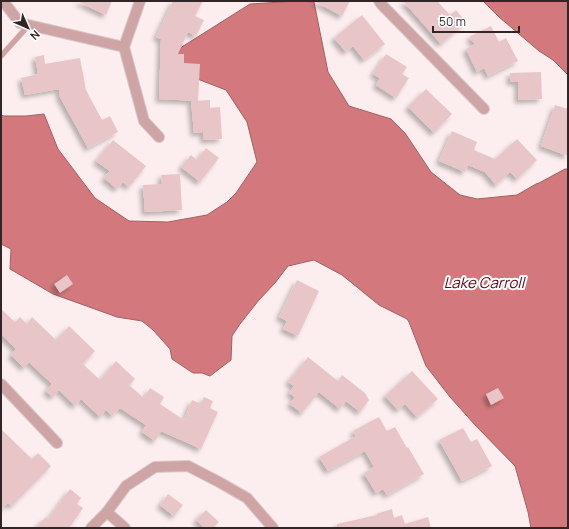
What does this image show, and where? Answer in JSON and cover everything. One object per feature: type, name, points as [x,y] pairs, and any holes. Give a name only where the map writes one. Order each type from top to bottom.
[{"type":"street","points":[[3,1],[20,24],[124,47]]},
{"type":"street","points":[[140,1],[124,47],[144,121],[159,137]]},
{"type":"street","points":[[379,1],[484,109]]},
{"type":"street","points":[[1,384],[57,443]]},
{"type":"street","points":[[91,528],[108,512],[126,486],[155,467],[188,466],[247,498],[273,528]]},
{"type":"street","points":[[108,512],[124,528]]},
{"type":"lane","points":[[1,56],[29,25]]},
{"type":"water","name":"Lake Carroll","points":[[298,1],[314,2],[328,72],[349,106],[391,119],[405,133],[431,172],[460,195],[477,199],[517,195],[565,169],[568,169],[568,528],[531,528],[515,466],[450,397],[426,366],[407,319],[379,305],[342,275],[314,260],[288,266],[259,300],[232,336],[231,360],[210,376],[202,373],[193,373],[172,359],[170,349],[153,330],[142,321],[117,317],[53,294],[10,269],[11,249],[1,244],[1,115],[26,116],[44,114],[58,149],[95,198],[129,221],[168,222],[207,215],[227,202],[236,193],[257,162],[247,122],[226,90],[182,73],[177,50],[250,4]],"holes":[[[60,280],[72,284],[60,293],[54,284]]]},
{"type":"water","points":[[483,1],[568,1],[568,75],[553,60],[539,51],[499,17]]},
{"type":"building","points":[[77,1],[112,1],[106,15]]},
{"type":"building","points":[[173,1],[203,1],[195,16],[204,20],[196,36],[188,32],[178,54],[184,54],[184,63],[200,64],[198,101],[159,99],[161,39],[156,37]]},
{"type":"building","points":[[314,1],[350,1],[342,16]]},
{"type":"building","points":[[403,1],[437,1],[450,15],[456,10],[466,22],[441,44]]},
{"type":"building","points":[[362,15],[385,44],[364,60],[353,46],[346,52],[334,38]]},
{"type":"building","points":[[491,26],[499,42],[506,38],[518,61],[488,76],[484,68],[477,72],[466,49],[475,44],[469,37]]},
{"type":"building","points":[[386,54],[407,67],[402,74],[409,78],[396,98],[376,85],[380,78],[373,74]]},
{"type":"building","points":[[44,55],[45,64],[80,58],[86,90],[102,120],[110,116],[118,132],[88,148],[60,97],[59,89],[25,95],[21,78],[38,74],[35,57]]},
{"type":"building","points":[[541,72],[542,99],[518,100],[518,82],[510,82],[510,73]]},
{"type":"building","points":[[426,89],[452,114],[434,133],[408,107]]},
{"type":"building","points":[[210,100],[210,108],[220,107],[222,139],[204,140],[203,132],[194,133],[191,101]]},
{"type":"building","points":[[555,105],[568,109],[568,156],[541,146]]},
{"type":"building","points":[[452,131],[477,142],[474,150],[495,159],[517,139],[537,160],[517,179],[510,172],[496,185],[485,172],[468,165],[465,172],[439,161]]},
{"type":"building","points":[[113,140],[146,166],[129,187],[123,182],[117,189],[104,178],[110,171],[96,161]]},
{"type":"building","points":[[206,148],[219,158],[200,182],[181,167],[191,155],[197,160]]},
{"type":"building","points":[[180,174],[182,210],[145,212],[143,185],[162,184],[161,175]]},
{"type":"building","points":[[67,275],[73,284],[60,293],[54,284]]},
{"type":"building","points":[[297,280],[319,291],[298,336],[283,329],[287,321],[279,317]]},
{"type":"building","points":[[1,309],[15,322],[20,317],[27,324],[32,317],[56,340],[69,326],[95,351],[83,364],[100,380],[116,361],[135,379],[129,385],[144,398],[150,388],[164,397],[160,404],[184,420],[192,400],[201,404],[204,397],[213,401],[210,408],[218,412],[201,449],[161,431],[155,441],[142,432],[146,425],[120,408],[112,416],[106,410],[100,417],[81,399],[75,406],[59,390],[53,397],[46,391],[52,384],[29,362],[24,368],[11,355],[16,349],[1,334]]},
{"type":"building","points":[[308,357],[338,381],[342,375],[365,393],[369,400],[360,412],[346,401],[340,409],[319,392],[302,413],[290,404],[295,397],[289,393],[294,386],[288,382]]},
{"type":"building","points":[[412,371],[438,399],[417,417],[405,404],[398,410],[385,396]]},
{"type":"building","points":[[498,388],[504,398],[491,405],[486,394]]},
{"type":"building","points":[[379,417],[387,431],[395,427],[424,474],[387,495],[383,489],[376,493],[364,473],[374,467],[365,451],[328,471],[319,457],[356,436],[353,431]]},
{"type":"building","points":[[463,428],[471,442],[477,439],[492,466],[462,481],[439,440]]},
{"type":"building","points":[[1,429],[32,459],[38,453],[51,466],[12,506],[8,503],[1,510]]},
{"type":"building","points":[[70,489],[81,498],[77,504],[83,508],[69,528],[35,528],[46,517],[48,519]]},
{"type":"building","points":[[168,494],[183,505],[174,516],[160,505]]},
{"type":"building","points":[[392,509],[394,518],[402,515],[405,524],[428,517],[431,528],[337,528],[337,524],[377,515],[376,514]]},
{"type":"building","points":[[206,510],[219,522],[213,528],[204,528],[196,520]]}]
